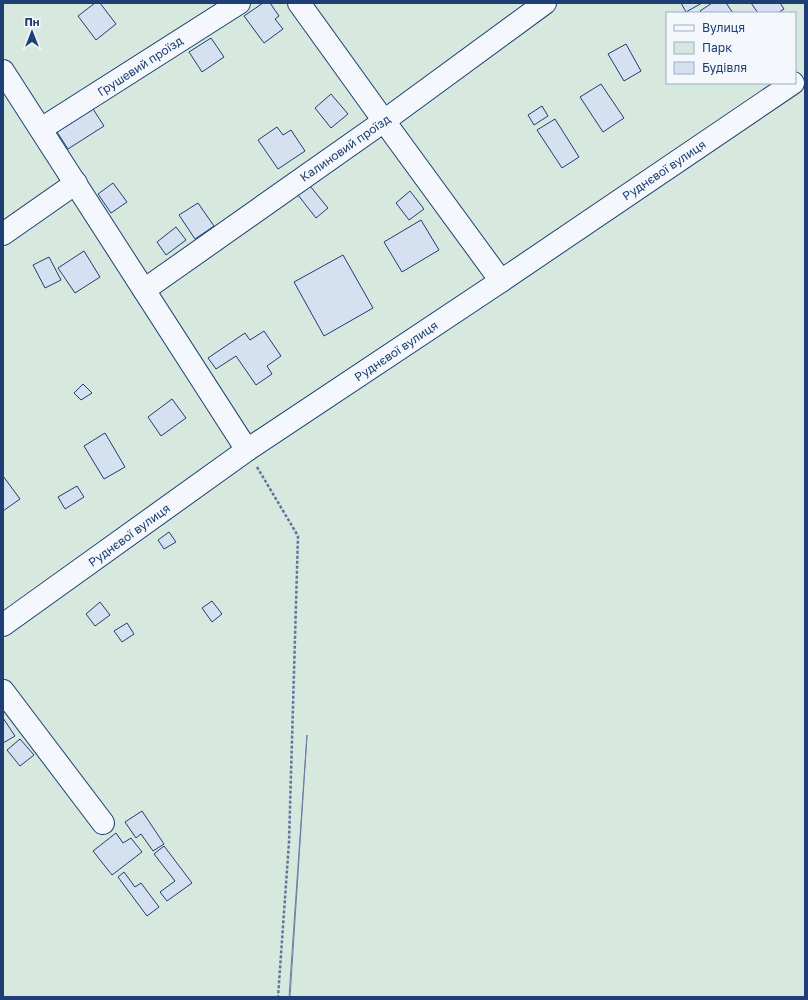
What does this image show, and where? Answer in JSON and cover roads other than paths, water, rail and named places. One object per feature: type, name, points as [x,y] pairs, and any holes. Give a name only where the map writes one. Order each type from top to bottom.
[{"type":"street","name":"Грушевий проїзд","points":[[41,129],[239,3]]},
{"type":"street","points":[[299,3],[501,281]]},
{"type":"street","name":"Калиновий проїзд","points":[[144,290],[384,121],[545,3]]},
{"type":"street","points":[[3,71],[10,97],[41,129],[246,450]]},
{"type":"street","name":"Руднєвої вулиця","points":[[796,81],[805,75]]},
{"type":"street","name":"Руднєвої вулиця","points":[[3,625],[246,450],[501,281],[791,84]]},
{"type":"street","points":[[3,234],[76,183]]},
{"type":"street","points":[[3,691],[103,823]]}]
